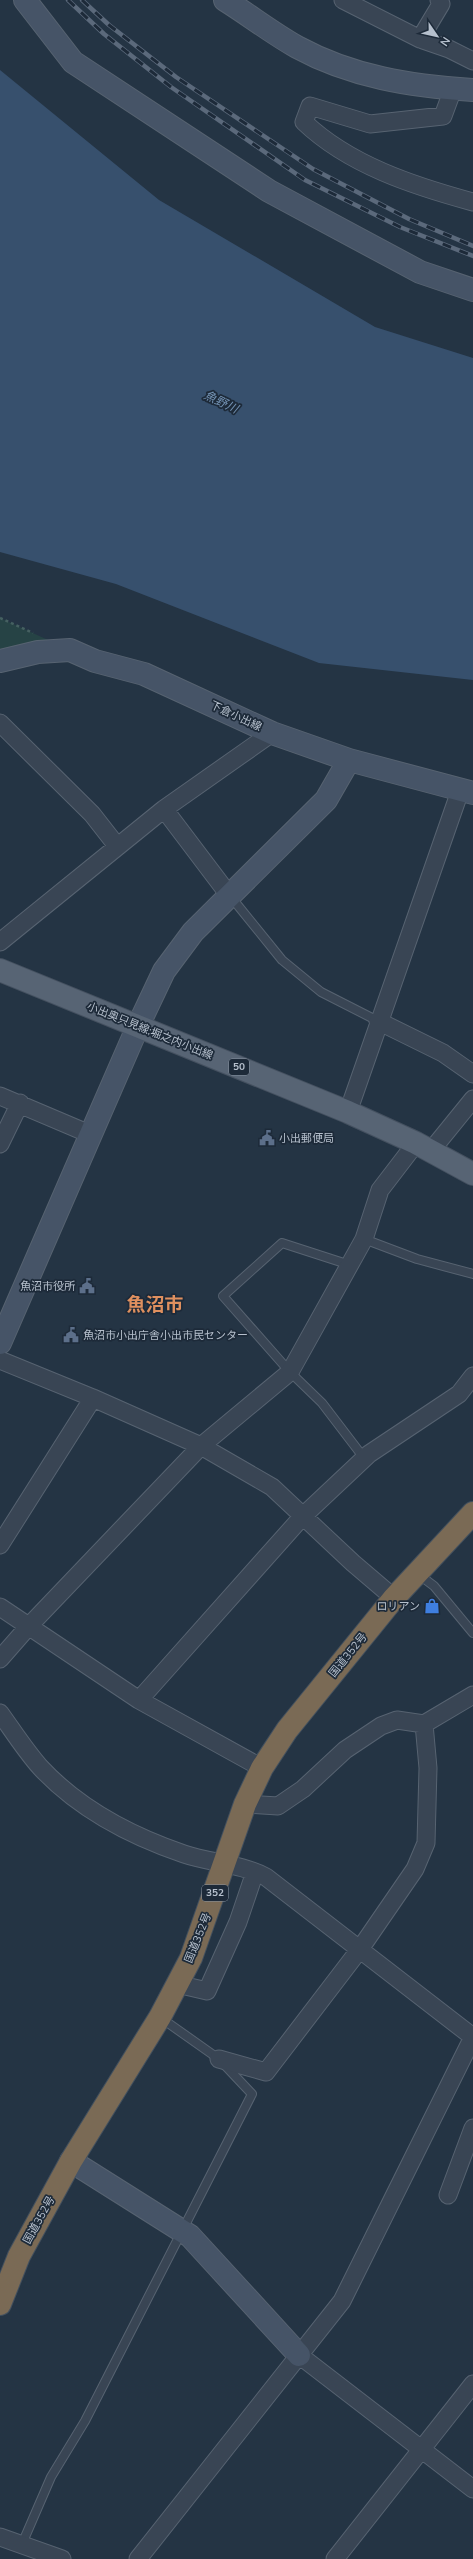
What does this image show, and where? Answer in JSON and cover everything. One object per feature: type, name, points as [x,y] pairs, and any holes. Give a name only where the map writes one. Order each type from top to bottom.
[{"type":"highway","name":"国道352号","points":[[0,2304],[20,2256],[71,2160],[160,2017],[191,1958],[225,1865],[245,1804],[262,1768],[287,1730],[394,1598],[473,1513]]},
{"type":"main road","name":"小出奥只見線;堀之内小出線","points":[[0,970],[348,1112],[423,1147],[473,1174]]},
{"type":"street","points":[[25,0],[73,62],[269,191],[420,272],[473,290]]},
{"type":"street","points":[[225,0],[297,47],[339,65],[415,86],[463,89]]},
{"type":"street","points":[[343,0],[420,39],[449,48],[473,61]]},
{"type":"street","points":[[420,39],[442,4],[439,0]]},
{"type":"street","points":[[463,89],[443,116],[370,124],[310,106],[304,122],[324,141],[390,175],[425,189],[473,202]]},
{"type":"street","name":"下倉小出線","points":[[0,661],[38,652],[70,650],[95,660],[144,674],[272,733],[349,760],[467,792]]},
{"type":"street","points":[[0,723],[92,814],[117,846]]},
{"type":"street","points":[[0,942],[164,809],[272,733]]},
{"type":"street","points":[[0,1343],[92,1135],[138,1026],[164,970],[193,932],[326,800],[349,760]]},
{"type":"street","points":[[348,1112],[378,1021],[467,792]]},
{"type":"street","points":[[164,809],[229,895]]},
{"type":"street","points":[[378,1021],[443,1053],[473,1074]]},
{"type":"street","points":[[0,1096],[20,1103],[92,1135]]},
{"type":"street","points":[[0,1659],[28,1627],[202,1446],[290,1372],[364,1239],[380,1190],[473,1099]]},
{"type":"street","points":[[0,1144],[20,1103]]},
{"type":"street","points":[[0,1360],[93,1398],[202,1446],[272,1487],[302,1517],[394,1598]]},
{"type":"street","points":[[139,1700],[302,1517],[364,1458],[459,1394],[473,1376]]},
{"type":"street","points":[[0,1545],[93,1398]]},
{"type":"street","points":[[0,1607],[139,1700],[262,1768]]},
{"type":"street","points":[[245,1804],[278,1806],[303,1789],[345,1750],[380,1726],[397,1720],[424,1724],[473,1695]]},
{"type":"street","points":[[0,1713],[40,1767],[90,1811],[164,1847],[225,1865],[256,1872],[360,1949],[473,2037],[342,2301],[138,2559]]},
{"type":"street","points":[[219,2058],[266,2072],[360,1949],[415,1869],[426,1843],[428,1768],[424,1724]]},
{"type":"street","points":[[177,1984],[207,1991],[238,1922],[256,1872]]},
{"type":"street","points":[[448,2195],[473,2128]]},
{"type":"street","points":[[71,2160],[155,2212],[182,2232],[190,2236],[299,2355],[473,2489]]},
{"type":"street","points":[[335,2559],[473,2384]]},
{"type":"street","points":[[0,2537],[62,2559]]},
{"type":"lane","points":[[229,895],[282,960],[321,992],[378,1021]]},
{"type":"lane","points":[[364,1239],[417,1260],[473,1274]]},
{"type":"lane","points":[[350,1265],[282,1243],[223,1296],[290,1372],[322,1403],[364,1458]]},
{"type":"lane","points":[[417,1574],[434,1586],[473,1633]]},
{"type":"lane","points":[[22,2544],[51,2477],[85,2421],[252,2094],[219,2058],[160,2017]]},
{"type":"green space","points":[[0,618],[70,650],[0,661]]},
{"type":"water","name":"魚野川","points":[[0,70],[159,200],[375,327],[473,358],[473,680],[319,663],[116,584],[0,552]]},
{"type":"railway","points":[[68,0],[104,34],[171,87],[305,180],[400,227],[473,256]]},
{"type":"railway","points":[[82,0],[109,25],[176,77],[313,169],[409,219],[473,246]]},
{"type":"place","name":"小出郵便局","points":[[267,1138]]},
{"type":"place","name":"魚沼市役所","points":[[87,1286]]},
{"type":"place","name":"魚沼市小出庁舎小出市民センター","points":[[71,1335]]},
{"type":"place","name":"ロリアン","points":[[432,1606]]},
{"type":"district","name":"魚沼市","points":[[155,1305]]}]
